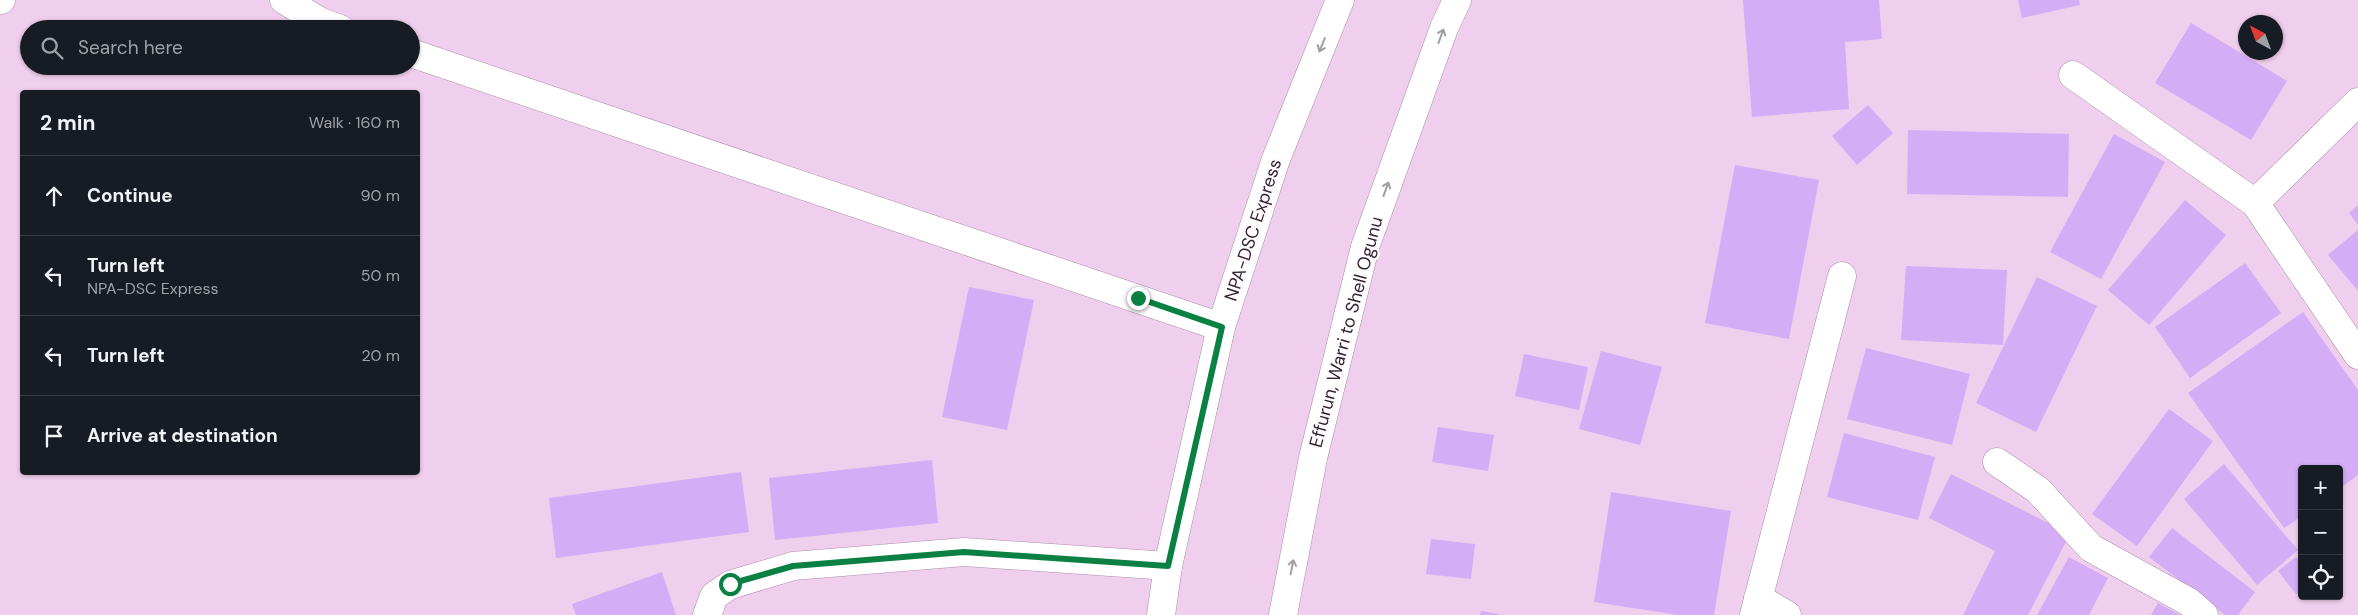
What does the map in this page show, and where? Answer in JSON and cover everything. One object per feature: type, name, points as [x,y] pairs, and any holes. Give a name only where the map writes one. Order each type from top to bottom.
[{"type":"street","points":[[284,0],[318,20]]},
{"type":"street","name":"NPA-DSC Express","points":[[1161,615],[1168,566],[1222,327],[1276,159],[1340,0]]},
{"type":"street","name":"Effurun, Warri to Shell Ogunu","points":[[1283,615],[1313,458],[1365,247],[1444,28],[1457,0]]},
{"type":"street","points":[[420,56],[1222,327]]},
{"type":"street","points":[[2074,76],[2255,203],[2358,355]]},
{"type":"street","points":[[2255,203],[2358,102]]},
{"type":"street","points":[[1788,615],[1756,606],[1842,276]]},
{"type":"street","points":[[1997,462],[2038,490],[2091,548],[2189,602],[2204,615]]},
{"type":"street","points":[[708,615],[714,596],[730,584],[793,566],[964,552],[1168,566]]},
{"type":"building","points":[[1743,0],[1879,0],[1882,39],[1845,42],[1849,109],[1752,117]]},
{"type":"building","points":[[2018,0],[2079,0],[2080,5],[2022,18]]},
{"type":"building","points":[[2191,23],[2238,51],[2238,60],[2252,60],[2287,81],[2251,140],[2155,83]]},
{"type":"building","points":[[1868,105],[1893,133],[1857,165],[1832,136]]},
{"type":"building","points":[[1908,130],[2069,134],[2068,197],[1907,194]]},
{"type":"building","points":[[2114,134],[2165,162],[2101,279],[2050,252]]},
{"type":"building","points":[[1735,165],[1819,180],[1789,339],[1705,323]]},
{"type":"building","points":[[2185,200],[2226,235],[2149,325],[2108,290]]},
{"type":"building","points":[[2358,205],[2358,225],[2349,213]]},
{"type":"building","points":[[2358,230],[2358,291],[2328,255]]},
{"type":"building","points":[[2245,263],[2281,313],[2190,378],[2155,327]]},
{"type":"building","points":[[1906,266],[2007,270],[2003,345],[1901,340]]},
{"type":"building","points":[[2037,277],[2097,306],[2036,432],[1976,403]]},
{"type":"building","points":[[969,287],[1034,300],[1007,430],[942,417]]},
{"type":"building","points":[[2303,312],[2358,390],[2358,475],[2343,486],[2343,465],[2298,465],[2298,519],[2284,528],[2188,393]]},
{"type":"building","points":[[1866,348],[1970,374],[1952,445],[1847,419]]},
{"type":"building","points":[[1601,351],[1662,367],[1640,445],[1579,429]]},
{"type":"building","points":[[1524,354],[1588,367],[1579,410],[1515,396]]},
{"type":"building","points":[[2169,409],[2213,441],[2137,546],[2092,514]]},
{"type":"building","points":[[1438,427],[1494,435],[1488,471],[1432,462]]},
{"type":"building","points":[[1844,433],[1935,457],[1918,520],[1827,497]]},
{"type":"building","points":[[932,460],[938,523],[775,540],[769,478]]},
{"type":"building","points":[[2224,464],[2298,550],[2257,585],[2184,499]]},
{"type":"building","points":[[741,472],[749,532],[556,558],[549,498]]},
{"type":"building","points":[[1951,474],[2070,534],[2028,615],[1963,615],[1995,551],[1929,518]]},
{"type":"building","points":[[1611,492],[1731,511],[1714,615],[1678,615],[1594,602]]},
{"type":"building","points":[[2172,528],[2255,592],[2238,615],[2225,615],[2149,557]]},
{"type":"building","points":[[1431,539],[1475,544],[1471,579],[1426,574]]},
{"type":"building","points":[[2069,557],[2108,578],[2089,615],[2037,615]]},
{"type":"building","points":[[2296,557],[2298,559],[2298,593],[2296,594],[2278,571]]},
{"type":"building","points":[[662,572],[676,615],[576,615],[572,604]]},
{"type":"building","points":[[2158,603],[2180,615],[2151,615]]},
{"type":"building","points":[[1481,611],[1499,614],[1499,615],[1480,615]]},
{"type":"route","points":[[730,584],[793,566],[964,552],[1168,566],[1222,327],[1138,298]]}]
